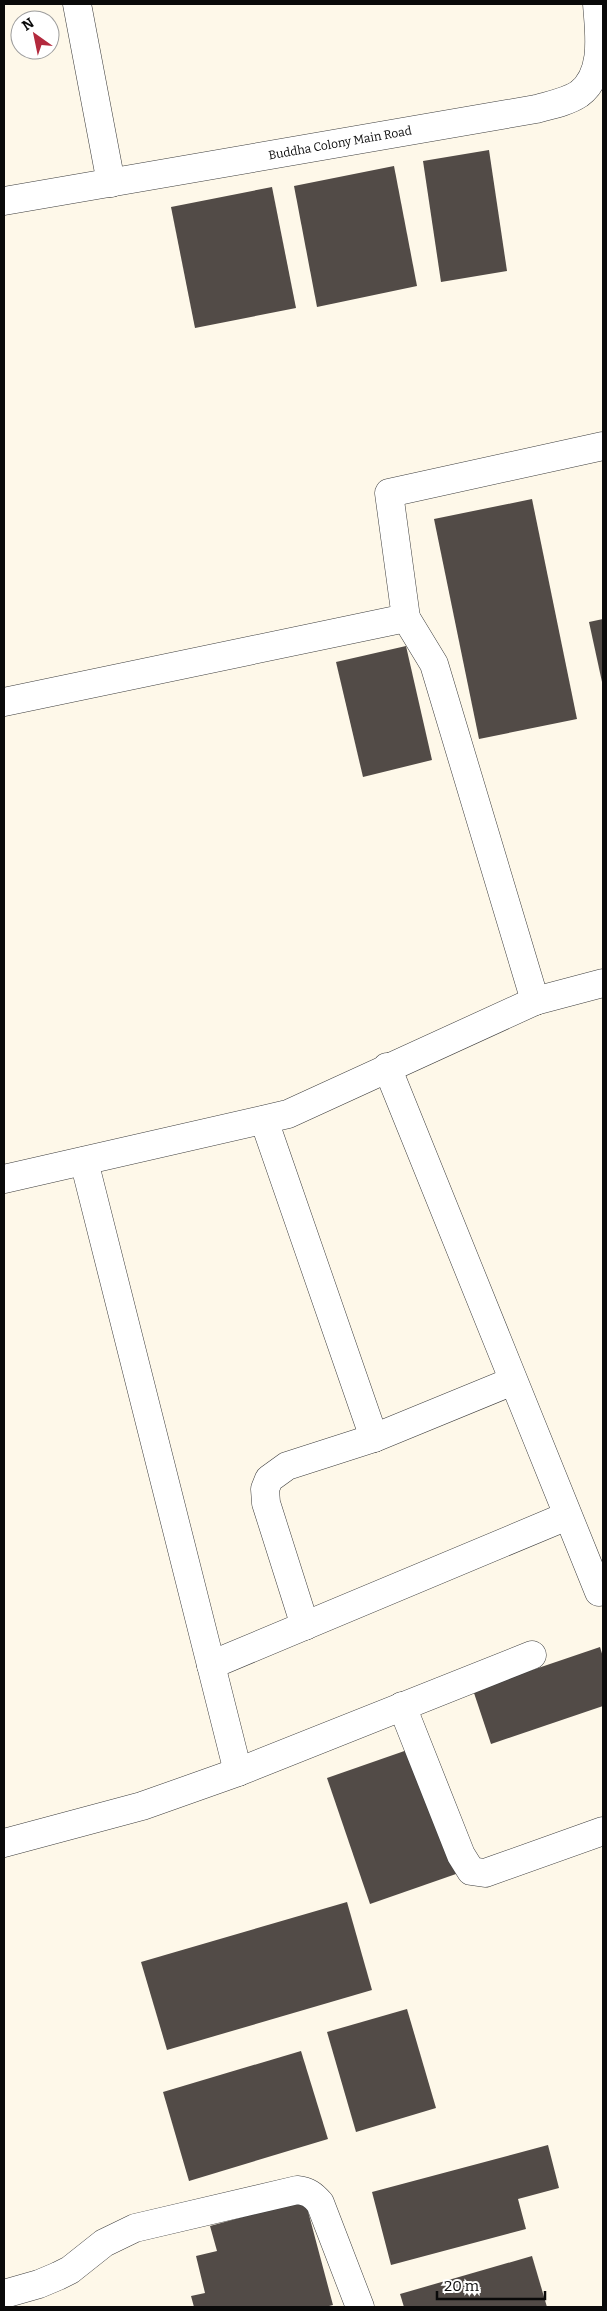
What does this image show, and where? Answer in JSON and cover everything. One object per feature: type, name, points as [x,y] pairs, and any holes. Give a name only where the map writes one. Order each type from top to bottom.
[{"type":"street","points":[[77,4],[111,183]]},
{"type":"street","name":"Buddha Colony Main Road","points":[[4,201],[536,109],[563,102],[579,94],[600,73],[597,4]]},
{"type":"street","points":[[535,1000],[434,664],[406,618],[389,493],[603,446]]},
{"type":"street","points":[[4,702],[406,618]]},
{"type":"street","points":[[4,1179],[288,1114],[535,1000],[603,983]]},
{"type":"street","points":[[387,1067],[599,1592]]},
{"type":"street","points":[[264,1120],[374,1438]]},
{"type":"street","points":[[84,1161],[238,1772]]},
{"type":"street","points":[[305,1626],[266,1503],[265,1488],[269,1479],[287,1466],[374,1438],[513,1381]]},
{"type":"street","points":[[211,1665],[567,1516]]},
{"type":"street","points":[[4,1843],[142,1806],[238,1772],[532,1655]]},
{"type":"street","points":[[402,1706],[461,1855],[471,1870],[485,1874],[603,1831]]},
{"type":"street","points":[[4,2294],[39,2284],[70,2270],[104,2243],[135,2228],[297,2190],[306,2191],[314,2195],[320,2203],[360,2307]]},
{"type":"building","points":[[489,150],[507,271],[441,282],[423,161]]},
{"type":"building","points":[[394,166],[417,286],[317,307],[294,186]]},
{"type":"building","points":[[272,187],[296,308],[195,328],[171,207]]},
{"type":"building","points":[[532,499],[577,719],[479,739],[434,519]]},
{"type":"building","points":[[603,619],[603,682],[602,682],[589,622]]},
{"type":"building","points":[[406,646],[432,760],[363,777],[336,662]]},
{"type":"building","points":[[600,1647],[603,1657],[603,1706],[491,1744],[473,1690]]},
{"type":"building","points":[[413,1748],[456,1874],[370,1904],[327,1778]]},
{"type":"building","points":[[347,1902],[372,1990],[167,2050],[141,1962]]},
{"type":"building","points":[[407,2009],[436,2108],[356,2132],[327,2032]]},
{"type":"building","points":[[301,2051],[328,2139],[189,2181],[163,2092]]},
{"type":"building","points":[[548,2145],[559,2188],[518,2199],[526,2229],[391,2265],[372,2192]]},
{"type":"building","points":[[305,2200],[333,2305],[325,2307],[194,2307],[191,2296],[205,2293],[196,2256],[217,2251],[210,2226]]},
{"type":"building","points":[[532,2256],[547,2307],[404,2307],[400,2294]]}]
